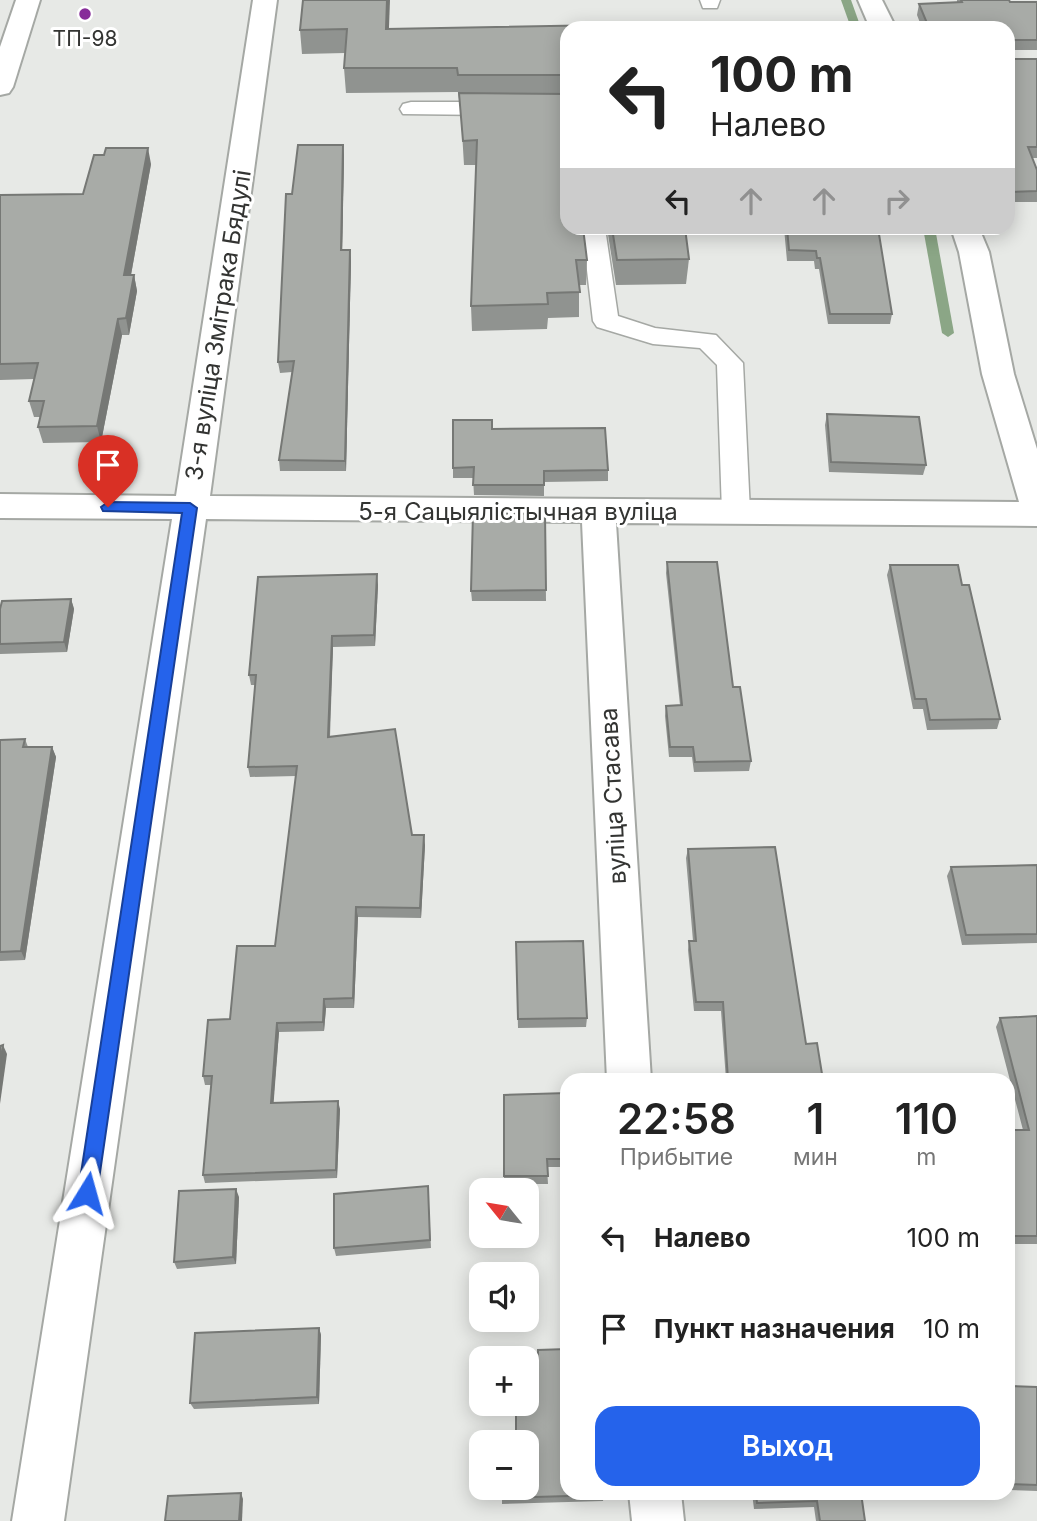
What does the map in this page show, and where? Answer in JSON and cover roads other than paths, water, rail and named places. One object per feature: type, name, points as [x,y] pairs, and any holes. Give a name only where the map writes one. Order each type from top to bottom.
[{"type":"street","points":[[0,87],[29,0]]},
{"type":"street","name":"3-я вуліца Змітрака Бядулі","points":[[38,1521],[251,109],[265,0]]},
{"type":"street","points":[[870,0],[880,21]]},
{"type":"street","points":[[968,235],[974,252],[998,374],[1037,504]]},
{"type":"street","name":"5-я Сацыялістычная вуліца","points":[[0,506],[1037,514]]},
{"type":"street","name":"вуліца Стасава","points":[[598,512],[629,1073]]},
{"type":"street","points":[[656,1500],[657,1521]]},
{"type":"lane","points":[[411,109],[560,109]]},
{"type":"lane","points":[[594,235],[606,321],[653,336],[707,341],[730,363],[736,512]]},
{"type":"waterway","points":[[846,0],[854,21]]},
{"type":"waterway","points":[[930,235],[948,333]]},
{"type":"place","name":"ТП-98","points":[[85,14]]}]
